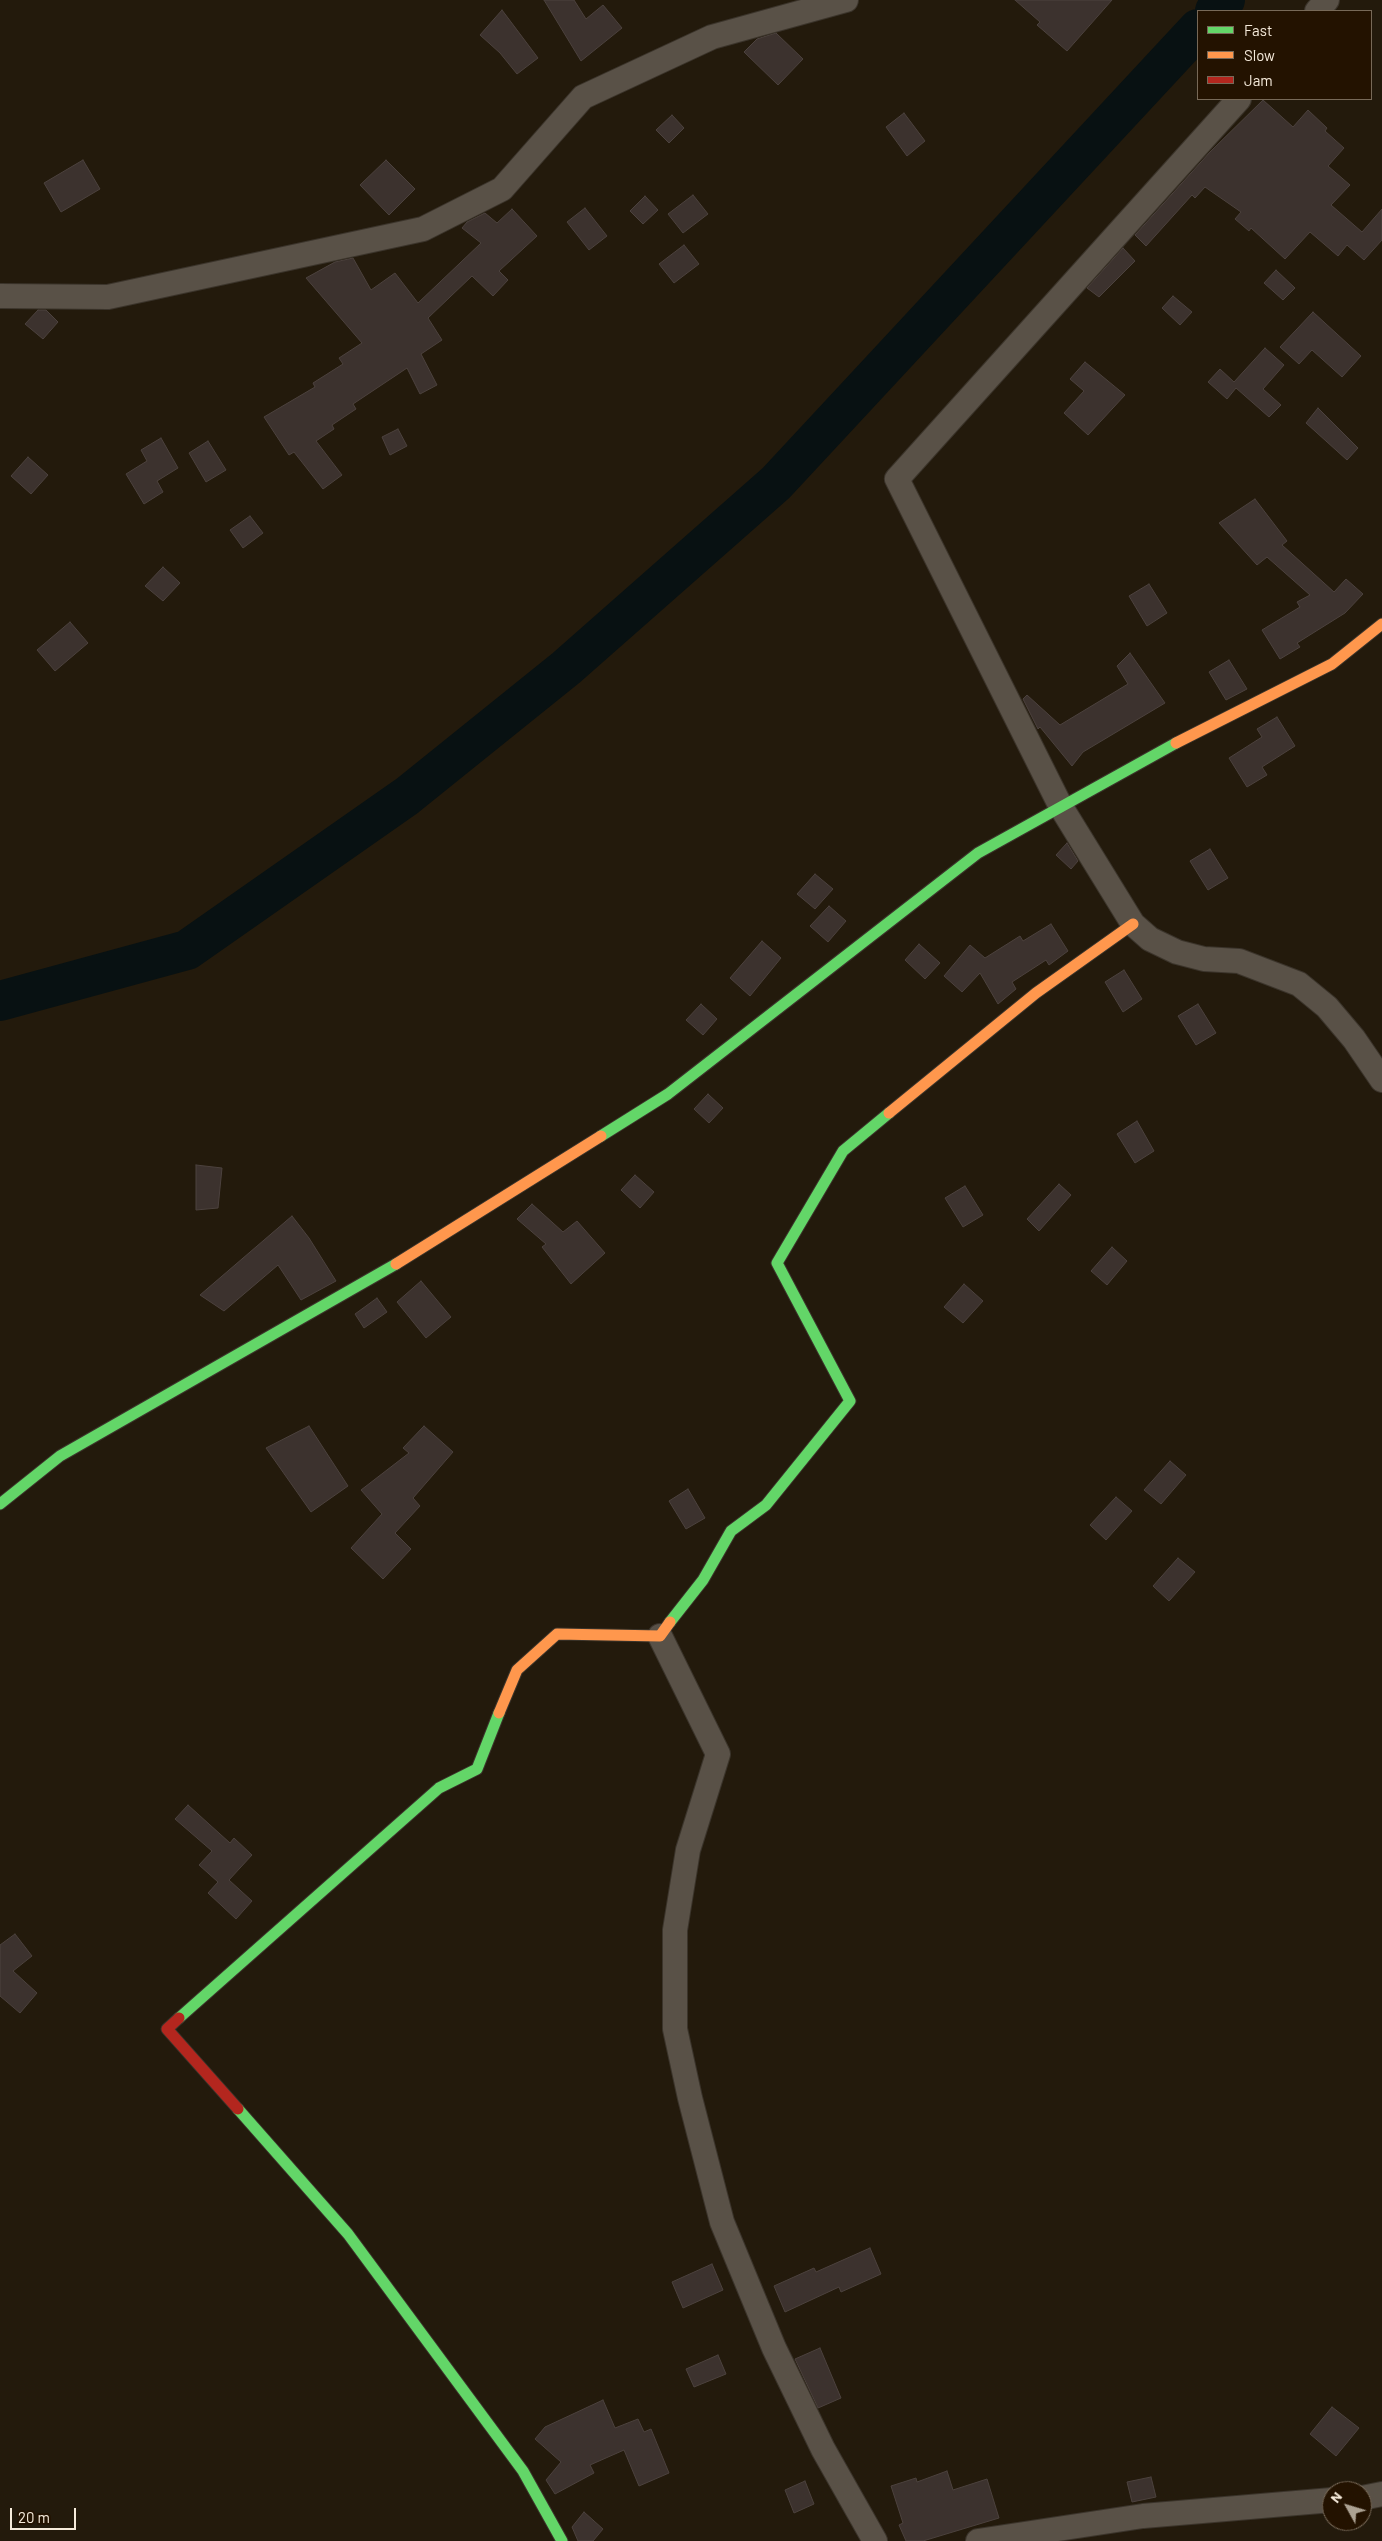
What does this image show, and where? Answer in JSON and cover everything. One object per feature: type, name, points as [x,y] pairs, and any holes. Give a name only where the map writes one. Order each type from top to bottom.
[{"type":"street","points":[[0,296],[108,297],[423,230],[502,189],[583,97],[712,37],[846,0]]},
{"type":"street","points":[[1318,10],[1327,0]]},
{"type":"street","points":[[1237,100],[897,479],[1061,807],[1133,924],[1150,939],[1177,952],[1204,958],[1239,961],[1299,984],[1327,1007],[1354,1039],[1382,1080]]},
{"type":"street","points":[[0,1504],[60,1456],[421,1250],[668,1094],[978,853],[1148,757],[1332,664],[1382,624]]},
{"type":"street","points":[[660,1636],[703,1580],[732,1531],[766,1505],[850,1401],[777,1263],[844,1151],[1036,993],[1133,924]]},
{"type":"street","points":[[562,2541],[523,2471],[348,2234],[167,2029],[440,1788],[477,1769],[517,1670],[557,1634],[660,1636]]},
{"type":"street","points":[[660,1636],[718,1754],[688,1850],[675,1930],[675,2029],[690,2098],[722,2222],[774,2348],[823,2449],[875,2541]]},
{"type":"street","points":[[978,2541],[1142,2516],[1322,2501]]},
{"type":"building","points":[[544,0],[574,0],[586,19],[603,5],[622,28],[581,61]]},
{"type":"building","points":[[1015,0],[1112,0],[1067,51],[1037,25],[1040,22]]},
{"type":"building","points":[[502,10],[538,58],[517,74],[500,53],[480,35]]},
{"type":"building","points":[[776,33],[803,59],[778,85],[744,52],[757,39]]},
{"type":"building","points":[[1263,100],[1293,127],[1308,110],[1327,128],[1325,131],[1344,148],[1328,166],[1350,185],[1331,205],[1362,232],[1382,209],[1382,240],[1364,260],[1347,245],[1338,256],[1310,232],[1285,259],[1251,228],[1249,231],[1235,219],[1241,212],[1205,187],[1195,198],[1192,195],[1146,246],[1135,235],[1210,152]]},
{"type":"building","points":[[904,113],[925,141],[907,156],[886,127]]},
{"type":"building","points":[[672,115],[684,128],[669,143],[656,130]]},
{"type":"building","points":[[83,160],[100,189],[61,212],[44,183]]},
{"type":"building","points":[[386,160],[415,189],[389,215],[360,185]]},
{"type":"building","points":[[693,195],[708,214],[683,233],[668,214]]},
{"type":"building","points":[[645,196],[658,210],[643,224],[630,211]]},
{"type":"building","points":[[585,208],[607,236],[589,250],[567,222]]},
{"type":"building","points":[[512,209],[537,236],[499,271],[508,280],[493,296],[472,276],[428,318],[442,340],[421,354],[437,385],[420,394],[407,368],[353,404],[356,409],[332,425],[334,429],[316,441],[342,475],[323,489],[294,452],[289,455],[264,417],[315,387],[313,383],[343,364],[339,358],[362,343],[306,278],[335,262],[353,258],[371,290],[395,273],[418,303],[481,243],[462,228],[467,222],[485,213],[497,223]]},
{"type":"building","points":[[684,245],[699,264],[674,283],[659,264]]},
{"type":"building","points":[[1123,248],[1135,261],[1099,297],[1087,288]]},
{"type":"building","points":[[1276,270],[1295,288],[1283,300],[1264,283]]},
{"type":"building","points":[[1173,296],[1192,312],[1180,325],[1162,308]]},
{"type":"building","points":[[38,310],[46,310],[58,322],[43,339],[25,324]]},
{"type":"building","points":[[1313,312],[1361,356],[1342,377],[1312,350],[1299,364],[1280,347]]},
{"type":"building","points":[[1265,348],[1284,365],[1263,389],[1281,405],[1269,417],[1236,388],[1227,399],[1208,382],[1220,369],[1234,382]]},
{"type":"building","points":[[1085,362],[1125,395],[1088,435],[1064,413],[1084,391],[1070,379]]},
{"type":"building","points":[[1318,408],[1358,448],[1347,460],[1306,423]]},
{"type":"building","points":[[398,429],[407,446],[390,455],[382,437]]},
{"type":"building","points":[[161,438],[178,468],[157,481],[163,492],[144,504],[126,474],[147,461],[141,450]]},
{"type":"building","points":[[208,441],[226,470],[206,482],[189,453]]},
{"type":"building","points":[[28,457],[48,475],[31,494],[11,476]]},
{"type":"building","points":[[1255,499],[1287,541],[1282,545],[1334,592],[1346,579],[1363,594],[1345,613],[1297,643],[1300,647],[1280,659],[1262,630],[1300,607],[1297,602],[1310,595],[1267,557],[1257,565],[1219,523]]},
{"type":"building","points":[[250,516],[263,533],[243,548],[230,530]]},
{"type":"building","points":[[163,567],[180,583],[163,601],[145,586]]},
{"type":"building","points":[[1149,584],[1167,613],[1147,626],[1129,596]]},
{"type":"building","points":[[70,622],[88,643],[55,671],[37,650]]},
{"type":"building","points":[[1130,653],[1165,703],[1083,752],[1072,766],[1040,727],[1038,729],[1023,699],[1027,695],[1060,725],[1128,684],[1117,666]]},
{"type":"building","points":[[1229,660],[1247,689],[1226,700],[1209,672]]},
{"type":"building","points":[[1277,717],[1295,746],[1262,767],[1267,775],[1247,787],[1229,758],[1262,737],[1257,729]]},
{"type":"building","points":[[1067,843],[1078,861],[1071,869],[1056,855]]},
{"type":"building","points":[[1210,849],[1228,878],[1208,890],[1190,861]]},
{"type":"building","points":[[815,874],[833,889],[815,909],[797,894]]},
{"type":"building","points":[[829,906],[846,921],[828,942],[810,926]]},
{"type":"building","points":[[1051,924],[1068,951],[1049,965],[1046,960],[1012,982],[1016,989],[998,1004],[980,973],[962,992],[944,976],[970,945],[985,958],[1020,936],[1023,941]]},
{"type":"building","points":[[762,941],[781,958],[750,996],[730,978]]},
{"type":"building","points":[[919,944],[940,963],[925,979],[905,960]]},
{"type":"building","points":[[1124,970],[1142,999],[1123,1012],[1105,982]]},
{"type":"building","points":[[701,1004],[717,1019],[703,1035],[686,1020]]},
{"type":"building","points":[[1198,1004],[1216,1033],[1196,1045],[1178,1016]]},
{"type":"building","points":[[708,1094],[723,1108],[709,1123],[694,1109]]},
{"type":"building","points":[[1137,1121],[1154,1151],[1135,1163],[1117,1134]]},
{"type":"building","points":[[196,1165],[222,1168],[218,1208],[196,1210]]},
{"type":"building","points":[[635,1175],[654,1192],[640,1208],[621,1190]]},
{"type":"building","points":[[1059,1184],[1071,1195],[1039,1231],[1027,1219]]},
{"type":"building","points":[[965,1186],[983,1215],[963,1227],[945,1198]]},
{"type":"building","points":[[532,1204],[563,1232],[577,1221],[605,1253],[571,1284],[542,1247],[546,1244],[517,1219]]},
{"type":"building","points":[[292,1216],[309,1238],[336,1281],[301,1300],[278,1265],[224,1311],[200,1295]]},
{"type":"building","points":[[1112,1247],[1127,1261],[1107,1285],[1091,1271]]},
{"type":"building","points":[[421,1281],[451,1317],[426,1338],[397,1302]]},
{"type":"building","points":[[964,1284],[983,1301],[963,1323],[944,1307]]},
{"type":"building","points":[[377,1298],[387,1312],[364,1328],[355,1314]]},
{"type":"building","points":[[309,1426],[348,1486],[311,1512],[266,1448]]},
{"type":"building","points":[[424,1426],[453,1452],[413,1498],[420,1506],[395,1533],[411,1549],[383,1579],[351,1548],[382,1514],[361,1490],[409,1453],[403,1448]]},
{"type":"building","points":[[1170,1461],[1186,1475],[1161,1504],[1144,1490]]},
{"type":"building","points":[[688,1489],[705,1518],[686,1529],[669,1501]]},
{"type":"building","points":[[1116,1497],[1132,1511],[1106,1540],[1090,1525]]},
{"type":"building","points":[[1178,1558],[1195,1572],[1169,1601],[1153,1586]]},
{"type":"building","points":[[188,1805],[230,1843],[234,1838],[252,1855],[229,1880],[252,1901],[236,1919],[208,1893],[218,1882],[199,1865],[212,1851],[175,1819]]},
{"type":"building","points":[[15,1934],[32,1956],[13,1971],[37,1993],[20,2013],[0,1996],[0,1945]]},
{"type":"building","points":[[870,2248],[881,2274],[841,2292],[839,2287],[785,2312],[774,2286],[814,2268],[816,2272]]},
{"type":"building","points":[[712,2264],[723,2290],[683,2308],[672,2282]]},
{"type":"building","points":[[820,2348],[841,2398],[818,2408],[795,2359]]},
{"type":"building","points":[[718,2355],[726,2374],[694,2387],[686,2369]]},
{"type":"building","points":[[603,2400],[615,2428],[638,2419],[644,2432],[651,2429],[669,2473],[639,2486],[624,2450],[590,2465],[594,2473],[555,2494],[546,2480],[561,2462],[535,2439],[545,2427]]},
{"type":"building","points":[[1332,2407],[1359,2428],[1336,2456],[1310,2434]]},
{"type":"building","points":[[947,2471],[953,2490],[987,2479],[999,2518],[923,2541],[906,2541],[899,2525],[903,2523],[891,2486],[916,2478],[917,2482]]},
{"type":"building","points":[[1151,2477],[1156,2497],[1132,2502],[1127,2482]]},
{"type":"building","points":[[805,2481],[814,2504],[794,2513],[785,2490]]},
{"type":"building","points":[[584,2512],[603,2529],[593,2541],[578,2541],[572,2527]]},
{"type":"waterway","points":[[1216,10],[1225,0]]},
{"type":"waterway","points":[[0,1001],[187,950],[407,796],[566,668],[776,483],[1197,30]]},
{"type":"traffic: fast","points":[[601,1136],[668,1094],[978,853],[1176,743]]},
{"type":"traffic: fast","points":[[670,1622],[703,1580],[731,1531],[766,1505],[850,1401],[777,1263],[843,1151],[889,1113]]},
{"type":"traffic: fast","points":[[0,1504],[60,1456],[396,1264]]},
{"type":"traffic: fast","points":[[179,2018],[439,1788],[477,1769],[499,1713]]},
{"type":"traffic: fast","points":[[238,2109],[348,2234],[523,2471],[562,2541]]},
{"type":"traffic: slow","points":[[1176,743],[1332,664],[1382,624]]},
{"type":"traffic: slow","points":[[889,1113],[1036,993],[1133,924]]},
{"type":"traffic: slow","points":[[396,1264],[601,1136]]},
{"type":"traffic: slow","points":[[499,1713],[517,1670],[557,1634],[660,1636],[670,1622]]},
{"type":"traffic: jam","points":[[179,2018],[167,2029],[238,2109]]}]
